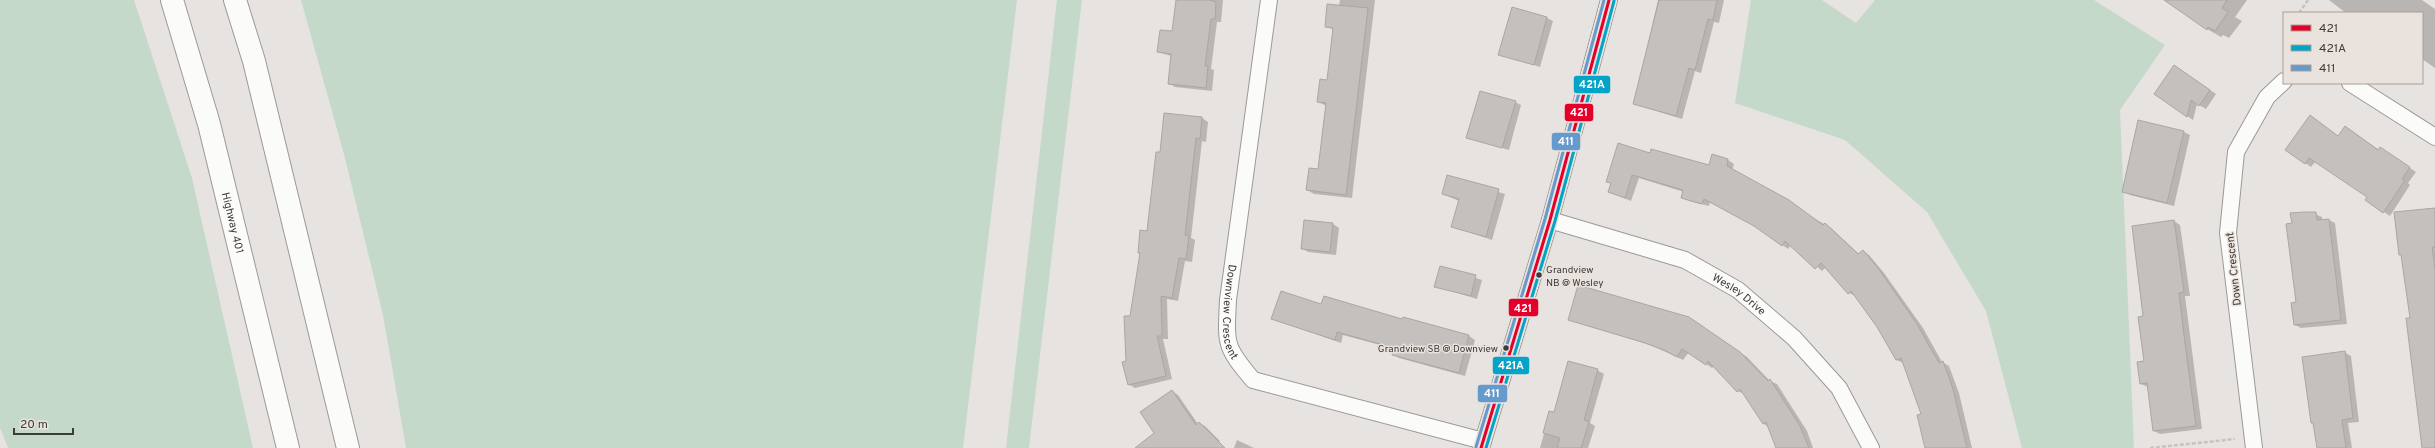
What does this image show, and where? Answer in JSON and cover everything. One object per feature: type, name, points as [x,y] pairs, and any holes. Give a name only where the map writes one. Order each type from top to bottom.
[{"type":"highway","name":"Highway 401","points":[[172,0],[209,124],[288,448]]},
{"type":"highway","points":[[235,0],[254,61],[348,448]]},
{"type":"street","name":"Downview Crescent","points":[[1269,0],[1228,300],[1226,339],[1233,356],[1253,380],[1482,444]]},
{"type":"street","points":[[1482,444],[1550,220],[1609,0]]},
{"type":"street","name":"Down Crescent","points":[[2253,443],[2228,233],[2236,152],[2267,97],[2283,81]]},
{"type":"street","points":[[2352,84],[2435,137]]},
{"type":"street","name":"Wesley Drive","points":[[1550,220],[1685,260],[1738,290],[1794,338],[1839,388],[1871,448]]},
{"type":"path","points":[[2300,12],[2308,0]]},
{"type":"path","points":[[2150,448],[2253,443]]},
{"type":"green space","points":[[0,0],[134,0],[192,178],[253,448],[8,448],[0,428]]},
{"type":"green space","points":[[301,0],[1017,0],[963,448],[406,448],[383,315],[345,158]]},
{"type":"green space","points":[[1057,0],[1082,0],[1029,448],[1006,448]]},
{"type":"green space","points":[[1751,0],[1822,0],[1856,23],[1875,0],[2094,0],[2165,45],[2120,110],[2134,448],[2022,448],[1986,311],[1927,212],[1845,140],[1735,103]]},
{"type":"building","points":[[1176,0],[1210,0],[1216,2],[1215,19],[1211,19],[1205,66],[1208,66],[1206,88],[1168,84],[1171,54],[1157,52],[1160,30],[1172,31]]},
{"type":"building","points":[[1659,0],[1717,0],[1713,20],[1708,19],[1695,70],[1689,68],[1676,116],[1633,104]]},
{"type":"building","points":[[2164,0],[2227,0],[2222,8],[2228,12],[2215,31],[2208,27],[2207,30]]},
{"type":"building","points":[[1327,4],[1368,8],[1346,195],[1306,190],[1309,168],[1318,169],[1326,103],[1317,102],[1320,79],[1327,80],[1333,28],[1325,27]]},
{"type":"building","points":[[1512,7],[1547,17],[1534,65],[1498,55]]},
{"type":"building","points":[[2174,65],[2210,90],[2199,106],[2191,100],[2187,117],[2154,94]]},
{"type":"building","points":[[1480,91],[1516,101],[1502,148],[1466,138]]},
{"type":"building","points":[[1164,113],[1202,117],[1200,139],[1196,138],[1185,235],[1189,236],[1186,259],[1179,258],[1172,298],[1161,296],[1162,336],[1157,336],[1166,376],[1128,385],[1122,362],[1126,361],[1124,316],[1130,316],[1140,253],[1138,253],[1140,230],[1147,231],[1156,152],[1160,152]]},
{"type":"building","points":[[2310,115],[2338,136],[2345,126],[2378,150],[2380,147],[2410,167],[2402,179],[2405,180],[2383,213],[2365,200],[2367,197],[2309,158],[2305,164],[2285,150]]},
{"type":"building","points":[[2138,120],[2184,131],[2167,203],[2122,192]]},
{"type":"building","points":[[1618,143],[1650,153],[1651,149],[1709,165],[1712,154],[1728,159],[1727,166],[1789,200],[1823,225],[1825,223],[1858,254],[1863,250],[1878,268],[1917,324],[1939,363],[1943,361],[1953,389],[1967,448],[1925,448],[1917,415],[1921,414],[1901,358],[1896,360],[1877,327],[1851,291],[1848,294],[1821,263],[1815,269],[1785,241],[1782,246],[1754,226],[1704,199],[1702,204],[1681,198],[1683,190],[1632,175],[1625,198],[1608,192],[1611,183],[1606,182]]},
{"type":"building","points":[[1447,175],[1499,189],[1486,237],[1451,227],[1459,199],[1442,194]]},
{"type":"building","points":[[2435,208],[2435,247],[2432,247],[2435,268],[2435,448],[2422,448],[2406,318],[2410,318],[2401,255],[2399,255],[2394,212]]},
{"type":"building","points":[[2316,212],[2317,220],[2329,219],[2341,320],[2294,325],[2291,303],[2296,302],[2286,224],[2292,223],[2290,213]]},
{"type":"building","points":[[1304,220],[1333,223],[1330,252],[1301,249]]},
{"type":"building","points":[[2174,220],[2184,292],[2179,293],[2196,426],[2153,431],[2147,383],[2140,384],[2137,362],[2144,361],[2138,317],[2143,316],[2132,226]]},
{"type":"building","points":[[1440,266],[1476,275],[1471,296],[1434,287]]},
{"type":"building","points":[[1578,285],[1689,317],[1740,352],[1768,381],[1770,379],[1800,426],[1809,448],[1776,448],[1766,422],[1763,424],[1740,389],[1737,392],[1708,361],[1706,365],[1682,349],[1677,357],[1645,343],[1568,320]]},
{"type":"building","points":[[1281,291],[1321,304],[1324,296],[1402,319],[1403,317],[1469,335],[1459,373],[1392,355],[1394,348],[1337,332],[1335,340],[1271,319]]},
{"type":"building","points":[[2345,351],[2353,418],[2342,420],[2346,448],[2317,448],[2313,423],[2311,423],[2302,357]]},
{"type":"building","points":[[1568,361],[1598,369],[1584,420],[1589,422],[1581,448],[1557,448],[1560,438],[1543,433],[1549,411],[1554,412]]},
{"type":"building","points":[[1172,390],[1196,425],[1199,422],[1225,448],[1135,448],[1154,433],[1140,412]]},
{"type":"transit line","name":"411","points":[[1476,447],[1545,219],[1604,0]]},
{"type":"transit line","name":"421","points":[[1481,448],[1550,220],[1609,0]]},
{"type":"transit line","name":"421A","points":[[1486,448],[1555,221],[1614,1]]},
{"type":"place","name":"Grandview NB @ Wesley","points":[[1539,275]]},
{"type":"place","name":"Grandview SB @ Downview","points":[[1506,348]]}]
